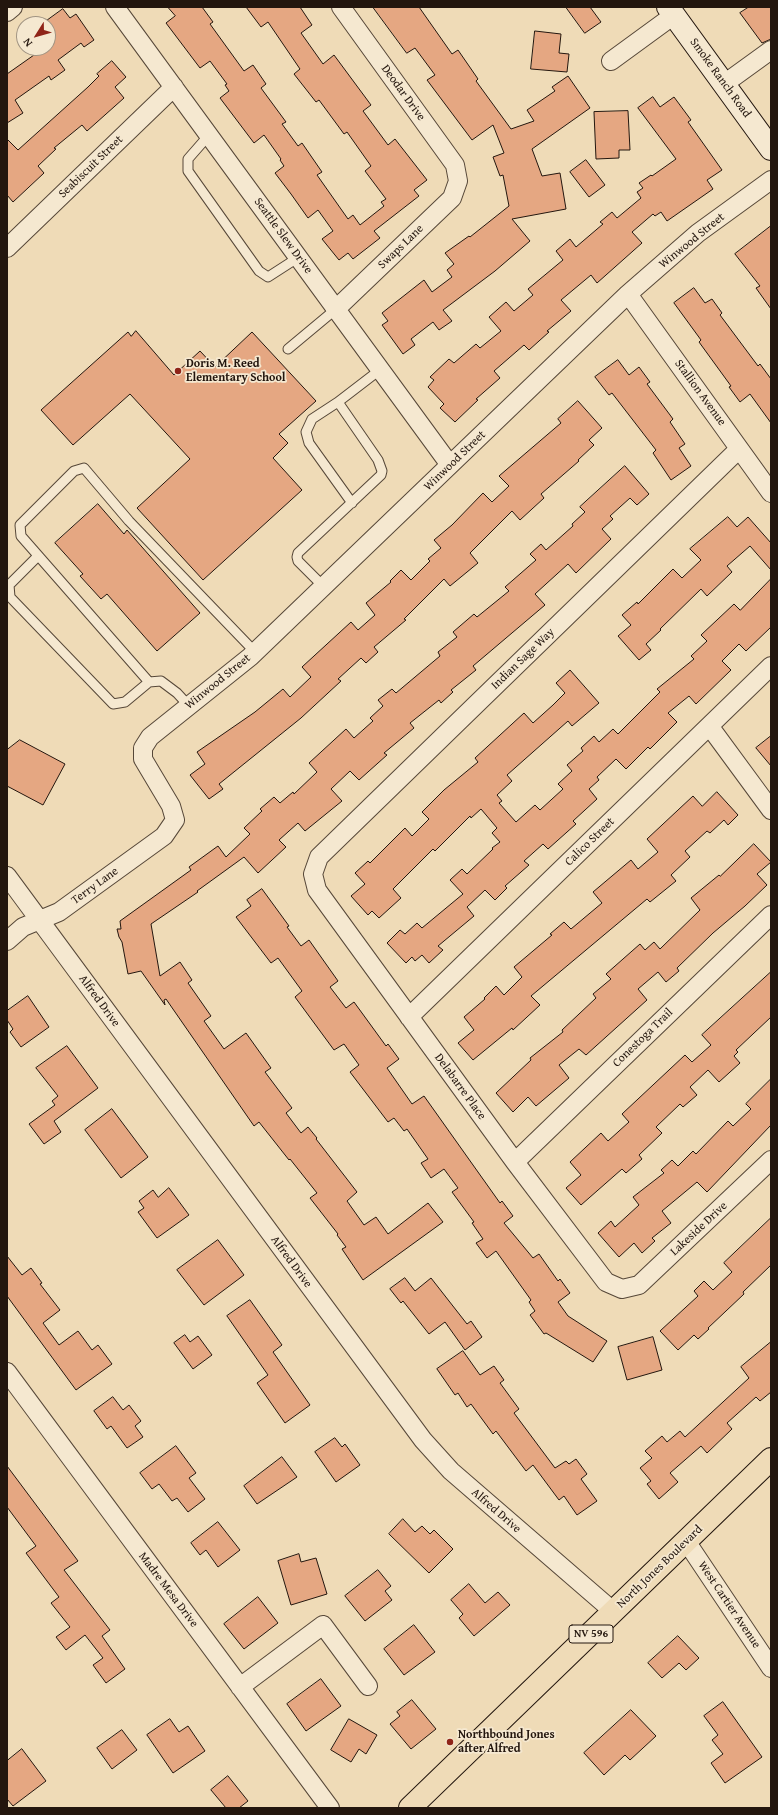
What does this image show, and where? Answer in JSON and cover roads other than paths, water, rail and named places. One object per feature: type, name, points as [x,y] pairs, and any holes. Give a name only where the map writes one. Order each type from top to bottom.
[{"type":"main road","name":"Smoke Ranch Road","points":[[671,11],[771,149]]},
{"type":"main road","name":"North Jones Boulevard","points":[[410,1808],[771,1459]]},
{"type":"street","points":[[7,12],[12,7]]},
{"type":"street","name":"Seattle Slew Drive","points":[[115,7],[450,465]]},
{"type":"street","name":"Deodar Drive","points":[[341,7],[455,165],[458,181]]},
{"type":"street","points":[[611,61],[671,11]]},
{"type":"street","points":[[724,84],[771,50]]},
{"type":"street","name":"Seabiscuit Street","points":[[7,248],[174,87]]},
{"type":"street","name":"Winwood Street","points":[[175,820],[171,806],[143,759],[143,748],[150,737],[255,652],[628,294],[698,233],[771,180]]},
{"type":"street","name":"Swaps Lane","points":[[336,308],[452,198],[458,181]]},
{"type":"street","name":"Stallion Avenue","points":[[628,294],[771,492]]},
{"type":"street","name":"Indian Sage Way","points":[[313,874],[319,857],[740,449]]},
{"type":"street","name":"Calico Street","points":[[408,1017],[710,727],[771,666]]},
{"type":"street","points":[[710,727],[771,810]]},
{"type":"street","name":"Terry Lane","points":[[7,941],[23,927],[59,912],[164,836],[175,820]]},
{"type":"street","name":"Delabarre Place","points":[[313,874],[317,890],[515,1162],[606,1282],[622,1289]]},
{"type":"street","name":"Alfred Drive","points":[[7,876],[422,1440],[451,1472],[614,1612]]},
{"type":"street","name":"Conestoga Trail","points":[[515,1162],[771,915]]},
{"type":"street","name":"Lakeside Drive","points":[[622,1289],[639,1285],[771,1160]]},
{"type":"street","name":"Madre Mesa Drive","points":[[7,1372],[330,1808]]},
{"type":"street","name":"West Cartier Avenue","points":[[686,1541],[771,1668]]},
{"type":"street","points":[[240,1687],[322,1625],[368,1686]]},
{"type":"lane","points":[[209,135],[188,158],[188,171],[259,271],[268,277],[299,257]]},
{"type":"lane","points":[[288,349],[336,308]]},
{"type":"lane","points":[[352,504],[310,443],[306,432],[312,419],[338,402],[381,369]]},
{"type":"lane","points":[[324,586],[298,561],[298,553],[352,504],[381,475],[382,470],[378,460],[338,402]]},
{"type":"lane","points":[[149,682],[21,536],[20,524],[74,471],[84,468],[129,521],[255,652]]},
{"type":"lane","points":[[38,556],[9,585],[10,597],[113,704],[125,702],[149,682],[161,681],[177,693],[189,706]]},
{"type":"place","name":"Doris M. Reed Elementary School","points":[[178,371]]},
{"type":"place","name":"Northbound Jones after Alfred","points":[[450,1742]]}]
